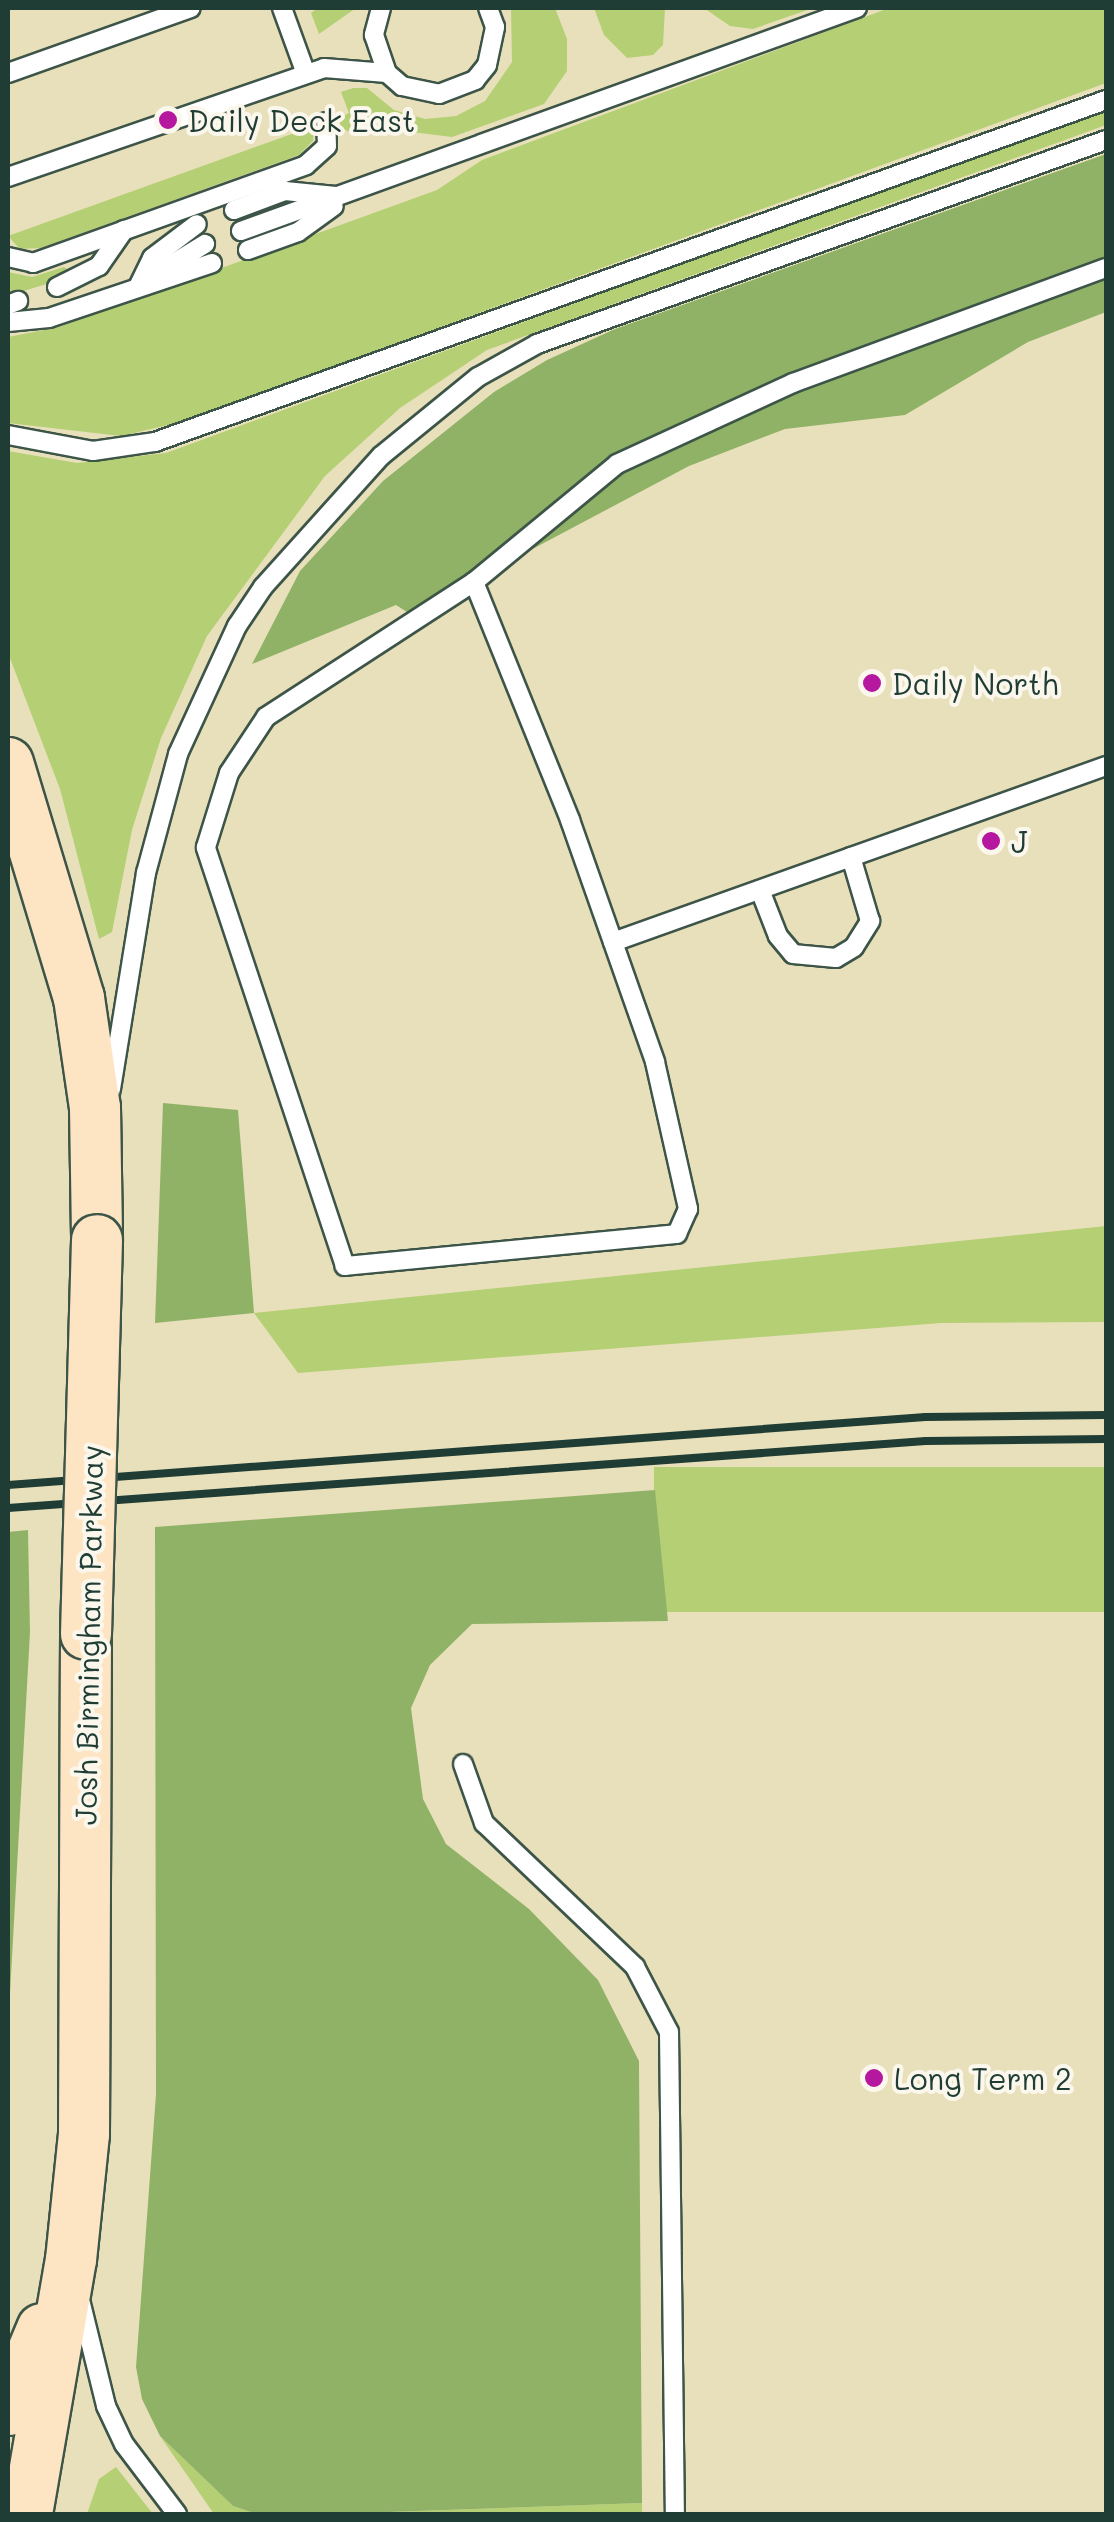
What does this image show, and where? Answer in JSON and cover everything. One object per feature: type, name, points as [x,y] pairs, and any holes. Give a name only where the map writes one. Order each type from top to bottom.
[{"type":"main road","name":"Josh Birmingham Parkway","points":[[8,763],[79,998],[98,1183],[86,1634],[84,2134],[71,2260],[27,2514]]},
{"type":"main road","points":[[8,2410],[71,2260]]},
{"type":"lane","points":[[8,73],[191,8]]},
{"type":"lane","points":[[282,8],[306,74]]},
{"type":"lane","points":[[381,8],[374,35],[388,73],[402,86],[439,94],[474,80],[494,47],[488,8]]},
{"type":"lane","points":[[240,231],[347,196],[856,8]]},
{"type":"lane","points":[[8,177],[335,66],[388,73]]},
{"type":"lane","points":[[8,436],[93,451],[156,442],[1106,100]]},
{"type":"lane","points":[[8,257],[34,263],[306,166],[326,146],[326,122]]},
{"type":"lane","points":[[98,1183],[146,873],[178,754],[237,626],[329,506],[478,377],[538,344],[1106,140]]},
{"type":"lane","points":[[234,210],[285,191],[347,196]]},
{"type":"lane","points":[[248,250],[298,232],[347,196]]},
{"type":"lane","points":[[139,285],[152,258],[197,224]]},
{"type":"lane","points":[[56,287],[99,266],[124,230]]},
{"type":"lane","points":[[139,285],[204,244]]},
{"type":"lane","points":[[8,322],[49,318],[212,263]]},
{"type":"lane","points":[[474,582],[613,942],[683,1170],[688,1209],[676,1234],[345,1266],[206,847],[229,772],[266,717],[474,582],[560,505],[659,441],[793,383],[1106,268]]},
{"type":"lane","points":[[613,942],[1106,766]]},
{"type":"lane","points":[[760,890],[778,936],[793,954],[836,958],[854,947],[870,921],[851,856]]},
{"type":"lane","points":[[462,1764],[484,1823],[636,1967],[670,2032],[675,2514]]},
{"type":"lane","points":[[71,2260],[106,2406],[124,2444],[177,2514]]},
{"type":"green space","points":[[318,8],[356,8],[319,34],[311,13]]},
{"type":"green space","points":[[511,8],[555,8],[567,39],[567,71],[544,104],[452,137],[396,130],[355,135],[342,128],[338,118],[349,113],[341,92],[353,88],[367,88],[394,110],[425,119],[456,116],[485,101],[512,62]]},
{"type":"green space","points":[[594,8],[665,8],[663,45],[653,55],[627,58],[604,35]]},
{"type":"green space","points":[[704,8],[813,8],[753,29],[730,26]]},
{"type":"green space","points":[[889,8],[1106,8],[1106,83],[181,422],[121,436],[8,423],[8,337],[59,327],[437,190],[482,160]]},
{"type":"green space","points":[[1106,109],[1106,125],[487,350],[400,408],[325,476],[207,636],[161,738],[132,830],[112,932],[99,939],[60,789],[8,653],[8,451],[77,463],[166,453]]},
{"type":"green space","points":[[314,126],[313,141],[299,155],[41,248],[20,249],[8,236]]},
{"type":"green space","points":[[1106,154],[1106,312],[1028,342],[905,415],[785,429],[689,466],[410,614],[396,605],[252,664],[300,571],[383,481],[494,392],[547,360],[615,329]]},
{"type":"green space","points":[[64,267],[70,271],[62,279],[8,296],[8,272],[32,277]]},
{"type":"green space","points":[[163,1103],[238,1110],[254,1313],[155,1323]]},
{"type":"green space","points":[[1106,1226],[1106,1322],[941,1323],[298,1373],[254,1313]]},
{"type":"green space","points":[[654,1467],[1106,1467],[1106,1612],[654,1612]]},
{"type":"green space","points":[[655,1490],[668,1621],[472,1624],[430,1665],[411,1708],[423,1799],[446,1844],[529,1909],[598,1980],[639,2061],[642,2503],[332,2514],[257,2514],[233,2506],[160,2436],[142,2399],[136,2367],[156,2094],[155,1527]]},
{"type":"green space","points":[[28,1530],[30,1632],[8,2030],[8,1532]]},
{"type":"green space","points":[[160,2436],[233,2506],[257,2514],[214,2514]]},
{"type":"green space","points":[[116,2467],[153,2514],[87,2514],[99,2479]]},
{"type":"green space","points":[[642,2503],[642,2514],[332,2514]]},
{"type":"railway","points":[[8,1485],[925,1417],[1106,1415]]},
{"type":"railway","points":[[8,1508],[926,1441],[1106,1439]]},
{"type":"place","name":"Daily Deck East","points":[[168,120]]},
{"type":"place","name":"Daily North","points":[[872,683]]},
{"type":"place","name":"J","points":[[991,841]]},
{"type":"place","name":"Long Term 2","points":[[874,2078]]}]
